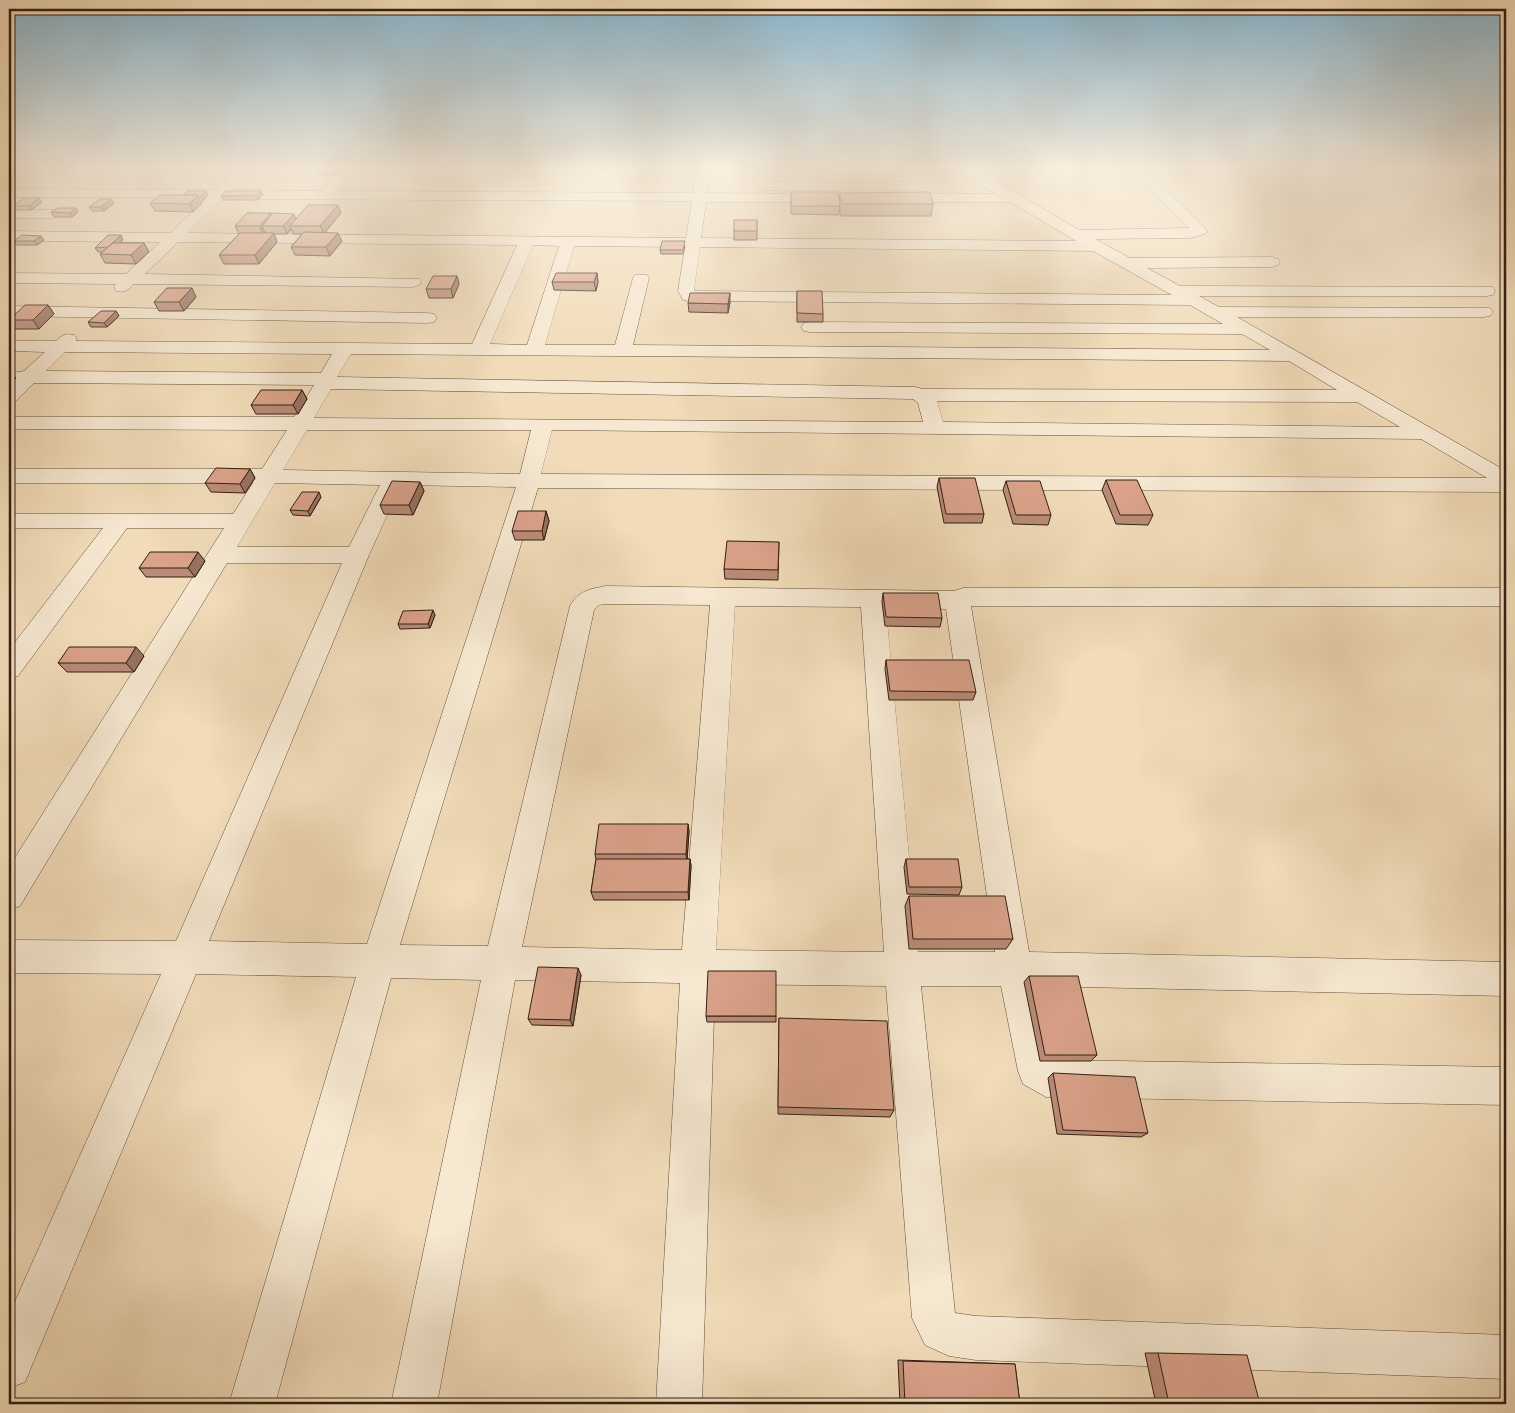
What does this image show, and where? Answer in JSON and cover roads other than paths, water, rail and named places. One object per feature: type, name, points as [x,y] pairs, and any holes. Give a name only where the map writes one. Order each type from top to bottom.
[{"type":"street","points":[[9,396],[178,233]]},
{"type":"street","points":[[694,233],[686,291],[689,296],[696,297],[1193,300]]},
{"type":"street","points":[[1072,233],[1246,329],[1506,480]]},
{"type":"street","points":[[1076,235],[1190,233]]},
{"type":"street","points":[[9,248],[17,236],[1096,246]]},
{"type":"street","points":[[479,349],[527,241]]},
{"type":"street","points":[[534,350],[568,241]]},
{"type":"street","points":[[1127,263],[1272,262]]},
{"type":"street","points":[[9,278],[413,282]]},
{"type":"street","points":[[623,350],[641,278]]},
{"type":"street","points":[[1176,290],[1487,291]]},
{"type":"street","points":[[9,311],[428,318]]},
{"type":"street","points":[[1214,312],[1484,312]]},
{"type":"street","points":[[810,327],[1246,329]]},
{"type":"street","points":[[9,346],[1292,356]]},
{"type":"street","points":[[9,895],[346,348]]},
{"type":"street","points":[[9,377],[326,381],[922,395],[1362,396]]},
{"type":"street","points":[[922,395],[927,399],[934,428]]},
{"type":"street","points":[[9,423],[543,424],[1424,433]]},
{"type":"street","points":[[252,1404],[378,962],[529,480],[543,424]]},
{"type":"street","points":[[9,476],[268,476],[529,480],[1506,486]]},
{"type":"street","points":[[9,1366],[357,555],[394,478]]},
{"type":"street","points":[[9,521],[240,521]]},
{"type":"street","points":[[9,669],[121,522]]},
{"type":"street","points":[[219,555],[357,555]]},
{"type":"street","points":[[679,1404],[698,966],[723,596]]},
{"type":"street","points":[[414,1404],[501,964],[582,606],[592,597],[723,596],[959,600],[969,596],[1506,597]]},
{"type":"street","points":[[873,598],[902,970],[931,1298],[934,1318],[940,1330],[949,1334],[976,1338],[1506,1357]]},
{"type":"street","points":[[959,600],[1015,969],[1036,1071],[1046,1078],[1506,1086]]},
{"type":"street","points":[[9,956],[186,957],[378,962],[902,970],[1015,969],[1506,979]]}]
